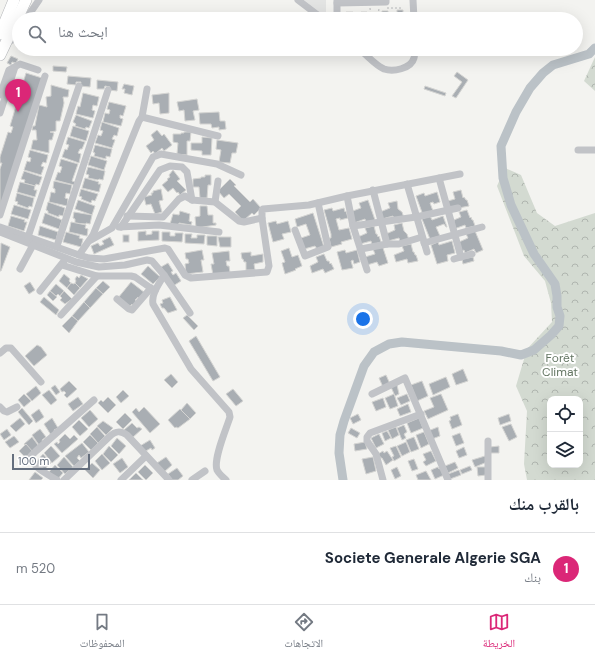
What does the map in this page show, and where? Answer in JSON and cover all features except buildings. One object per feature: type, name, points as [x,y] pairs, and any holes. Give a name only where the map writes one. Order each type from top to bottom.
[{"type":"highway","points":[[0,34],[14,0]]},
{"type":"highway","points":[[20,12],[26,0]]},
{"type":"highway","points":[[0,56],[12,30]]},
{"type":"street","points":[[31,12],[39,0]]},
{"type":"street","points":[[298,0],[314,12]]},
{"type":"street","points":[[337,12],[337,1],[386,2],[386,0]]},
{"type":"street","points":[[413,0],[414,12]]},
{"type":"street","points":[[0,56],[12,39]]},
{"type":"street","points":[[368,56],[383,68],[391,70],[409,66],[414,59],[414,56]]},
{"type":"street","points":[[0,94],[7,72],[20,64],[38,70]]},
{"type":"street","points":[[0,113],[15,67]]},
{"type":"street","points":[[0,215],[45,76]]},
{"type":"street","points":[[28,237],[79,86]]},
{"type":"street","points":[[79,255],[90,240],[139,120],[142,116],[147,89]]},
{"type":"street","points":[[57,246],[108,90]]},
{"type":"street","points":[[142,116],[218,136]]},
{"type":"street","points":[[578,150],[595,150]]},
{"type":"street","points":[[112,228],[153,157],[161,154],[217,164],[241,175]]},
{"type":"street","points":[[121,227],[127,216],[160,170],[170,166],[182,167],[187,172],[192,200]]},
{"type":"street","points":[[0,227],[89,258],[104,259],[162,248],[168,250],[185,275],[191,278],[267,272],[269,266],[262,218],[263,209],[318,203],[373,190],[460,174]]},
{"type":"street","points":[[439,178],[454,235],[457,258],[472,254]]},
{"type":"street","points":[[215,202],[218,180]]},
{"type":"street","points":[[407,184],[427,252]]},
{"type":"street","points":[[373,190],[387,244]]},
{"type":"street","points":[[127,216],[163,217],[179,198],[185,196],[192,200],[215,202],[239,221],[244,222],[262,218]]},
{"type":"street","points":[[347,196],[353,226],[367,270]]},
{"type":"street","points":[[295,230],[305,256],[328,247],[318,203]]},
{"type":"street","points":[[353,226],[416,217],[458,208]]},
{"type":"street","points":[[90,240],[112,228],[121,227],[159,225],[219,232]]},
{"type":"street","points":[[361,249],[454,235],[482,227]]},
{"type":"street","points":[[0,232],[33,245],[64,262],[97,276],[131,276],[135,277],[153,290]]},
{"type":"street","points":[[20,269],[33,245]]},
{"type":"street","points":[[64,262],[99,267],[124,266],[147,260],[152,261],[164,275],[190,313]]},
{"type":"street","points":[[40,292],[64,262]]},
{"type":"street","points":[[117,299],[132,310],[153,290],[164,275]]},
{"type":"street","points":[[60,315],[97,276]]},
{"type":"street","points":[[153,290],[153,304],[191,369],[228,412],[230,418],[217,458],[216,468],[218,473],[226,480]]},
{"type":"street","points":[[0,354],[6,348],[11,348],[41,382]]},
{"type":"street","points":[[372,394],[405,378],[448,480]]},
{"type":"street","points":[[57,480],[32,462],[31,456],[94,400]]},
{"type":"street","points":[[0,407],[7,412],[17,407]]},
{"type":"street","points":[[383,480],[376,454],[367,441],[367,438],[370,433],[420,414]]},
{"type":"street","points":[[64,480],[115,432],[122,432],[127,435],[169,480]]},
{"type":"street","points":[[488,441],[488,480]]},
{"type":"street","points":[[121,480],[146,456]]},
{"type":"street","points":[[192,480],[205,471]]},
{"type":"path","points":[[372,12],[374,2]]},
{"type":"path","points":[[374,2],[379,8],[379,12]]},
{"type":"shaded area","points":[[304,0],[326,0],[326,12],[320,12]]},
{"type":"green space","points":[[595,57],[595,91],[584,81]]},
{"type":"green space","name":"Forêt Climat","points":[[505,168],[521,175],[537,213],[555,226],[595,213],[595,480],[527,480],[524,464],[527,411],[516,386],[527,349],[552,322],[551,303],[545,281],[524,256],[497,186]]},
{"type":"waterway","points":[[583,56],[589,54],[595,48]]},
{"type":"waterway","points":[[343,480],[339,453],[340,435],[364,366],[374,352],[389,344],[402,342],[501,351],[521,355],[534,350],[559,326],[560,316],[557,307],[555,284],[534,254],[511,205],[503,178],[501,146],[516,112],[530,88],[543,73],[553,65],[582,56]]},
{"type":"place","name":"Societe Generale Algerie SGA","points":[[18,112]]}]
